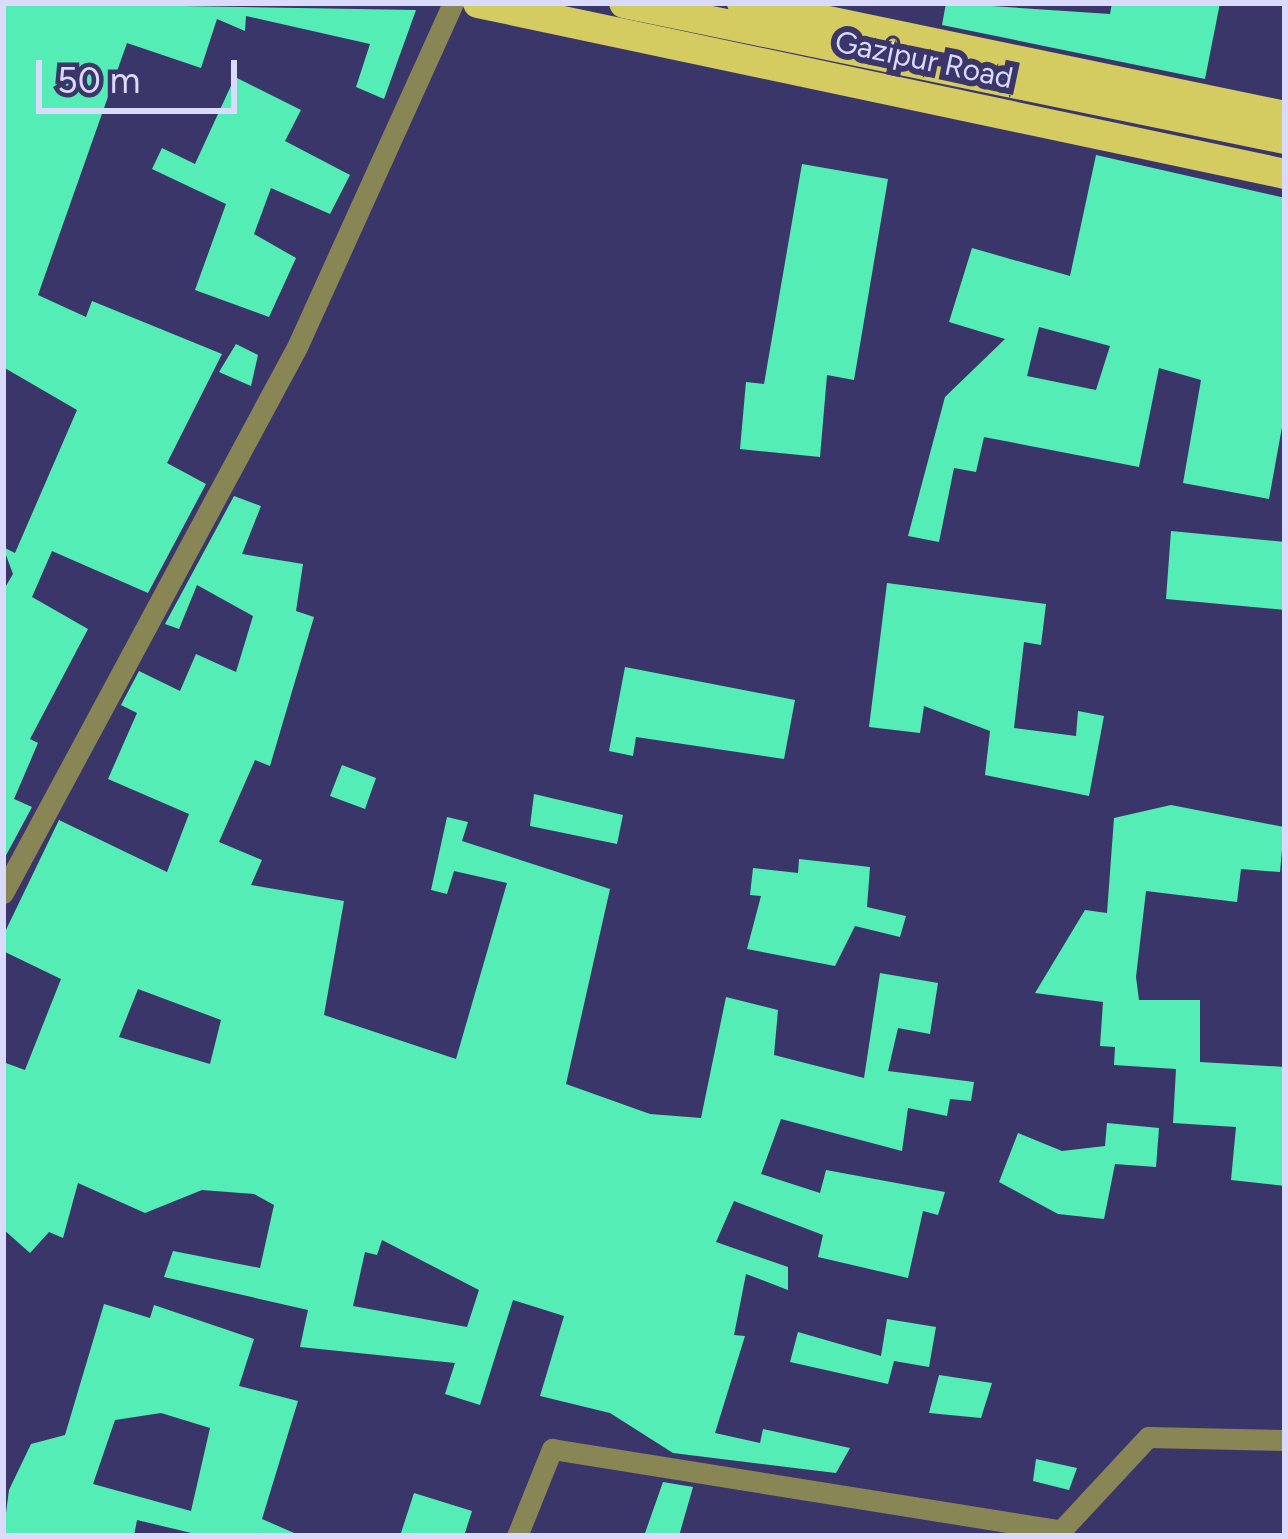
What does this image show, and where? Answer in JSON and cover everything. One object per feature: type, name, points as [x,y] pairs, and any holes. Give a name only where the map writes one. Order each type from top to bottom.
[{"type":"main road","name":"Gazipur Road","points":[[478,3],[1285,175]]},
{"type":"main road","points":[[624,3],[1285,139]]},
{"type":"main road","name":"Gazipur Road","points":[[742,3],[1285,116]]},
{"type":"street","points":[[3,893],[297,347],[453,3]]},
{"type":"street","points":[[518,1536],[552,1449],[1057,1533],[1154,1435],[1285,1440]]},
{"type":"building","points":[[3,3],[416,10],[384,99],[356,87],[370,44],[246,16],[245,31],[217,19],[201,68],[127,43],[38,295],[86,317],[92,301],[222,354],[167,463],[206,484],[148,593],[52,551],[32,597],[88,629],[30,739],[38,743],[14,799],[32,807],[3,861],[3,591],[13,574],[3,547],[15,553],[77,410],[3,367]]},
{"type":"building","points":[[946,3],[1110,14],[1112,3],[1220,3],[1205,79],[942,25]]},
{"type":"building","points":[[235,77],[301,110],[285,141],[350,175],[330,214],[271,188],[254,234],[296,258],[269,317],[195,290],[226,204],[152,169],[162,148],[195,164]]},
{"type":"building","points":[[1096,155],[1285,198],[1284,416],[1269,499],[1183,483],[1201,380],[1159,368],[1139,467],[984,437],[976,472],[954,468],[939,542],[908,536],[945,397],[1005,339],[949,322],[972,248],[1070,276]],"holes":[[[1039,327],[1110,346],[1096,390],[1027,376]]]},
{"type":"building","points":[[802,164],[888,179],[854,380],[827,375],[820,457],[740,449],[746,382],[764,384]]},
{"type":"building","points":[[236,344],[258,355],[251,386],[219,372]]},
{"type":"building","points":[[234,496],[261,506],[242,554],[303,564],[296,611],[314,617],[270,766],[255,760],[219,842],[262,860],[251,885],[344,901],[324,1015],[456,1059],[507,883],[454,871],[447,894],[431,890],[447,817],[468,822],[462,841],[610,889],[566,1084],[650,1114],[701,1118],[726,997],[778,1010],[774,1055],[864,1078],[880,973],[938,983],[930,1034],[898,1028],[888,1071],[974,1082],[971,1101],[950,1099],[947,1116],[908,1108],[902,1151],[781,1119],[761,1174],[820,1193],[826,1170],[945,1192],[938,1215],[923,1211],[908,1278],[818,1257],[823,1235],[734,1201],[716,1242],[788,1267],[788,1290],[746,1274],[734,1335],[745,1336],[715,1433],[760,1443],[763,1429],[850,1448],[836,1473],[673,1453],[610,1413],[540,1396],[564,1316],[513,1300],[480,1405],[445,1394],[455,1363],[300,1347],[308,1310],[164,1277],[173,1251],[260,1268],[274,1205],[254,1194],[202,1190],[145,1213],[78,1183],[63,1238],[49,1232],[30,1253],[3,1229],[3,1062],[25,1070],[61,979],[3,951],[3,936],[59,820],[167,872],[189,814],[108,779],[137,713],[121,705],[139,671],[180,691],[196,654],[236,672],[253,616],[197,585],[179,629],[165,624]],"holes":[[[138,989],[221,1020],[210,1064],[119,1037]],[[382,1240],[479,1290],[467,1327],[353,1306],[365,1252],[377,1255]]]},
{"type":"building","points":[[1171,531],[1285,542],[1285,610],[1166,599]]},
{"type":"building","points":[[887,583],[1046,604],[1041,645],[1024,642],[1014,728],[1076,736],[1078,711],[1104,716],[1089,796],[985,775],[990,731],[924,706],[920,733],[869,727]]},
{"type":"building","points":[[625,667],[795,700],[784,759],[636,737],[633,756],[609,751]]},
{"type":"building","points":[[342,765],[376,778],[365,809],[330,796]]},
{"type":"building","points":[[534,794],[623,815],[617,844],[530,826]]},
{"type":"building","points":[[1171,805],[1284,827],[1280,872],[1241,869],[1237,902],[1146,891],[1136,977],[1139,1000],[1200,1000],[1200,1062],[1285,1067],[1285,1186],[1231,1180],[1236,1127],[1173,1123],[1176,1069],[1114,1065],[1115,1047],[1100,1046],[1103,1002],[1035,993],[1085,910],[1107,913],[1114,818]]},
{"type":"building","points":[[799,859],[870,867],[867,907],[906,916],[900,937],[855,926],[835,966],[747,949],[761,896],[750,895],[753,868],[798,873]]},
{"type":"building","points":[[1107,1123],[1159,1128],[1156,1167],[1115,1164],[1104,1219],[1058,1214],[999,1182],[1018,1133],[1062,1151],[1105,1146]]},
{"type":"building","points":[[104,1304],[150,1318],[154,1305],[254,1339],[239,1386],[298,1401],[262,1519],[301,1536],[204,1536],[137,1520],[134,1536],[3,1536],[9,1490],[31,1444],[65,1435]],"holes":[[[161,1413],[210,1428],[191,1511],[93,1484],[115,1420]]]},
{"type":"building","points":[[887,1319],[936,1327],[929,1367],[894,1361],[888,1384],[790,1362],[798,1332],[881,1356]]},
{"type":"building","points":[[939,1375],[992,1383],[981,1418],[929,1413]]},
{"type":"building","points":[[1036,1459],[1077,1468],[1069,1490],[1033,1481]]},
{"type":"building","points":[[663,1482],[693,1487],[679,1536],[644,1536]]},
{"type":"building","points":[[414,1493],[472,1511],[464,1536],[400,1536]]}]
